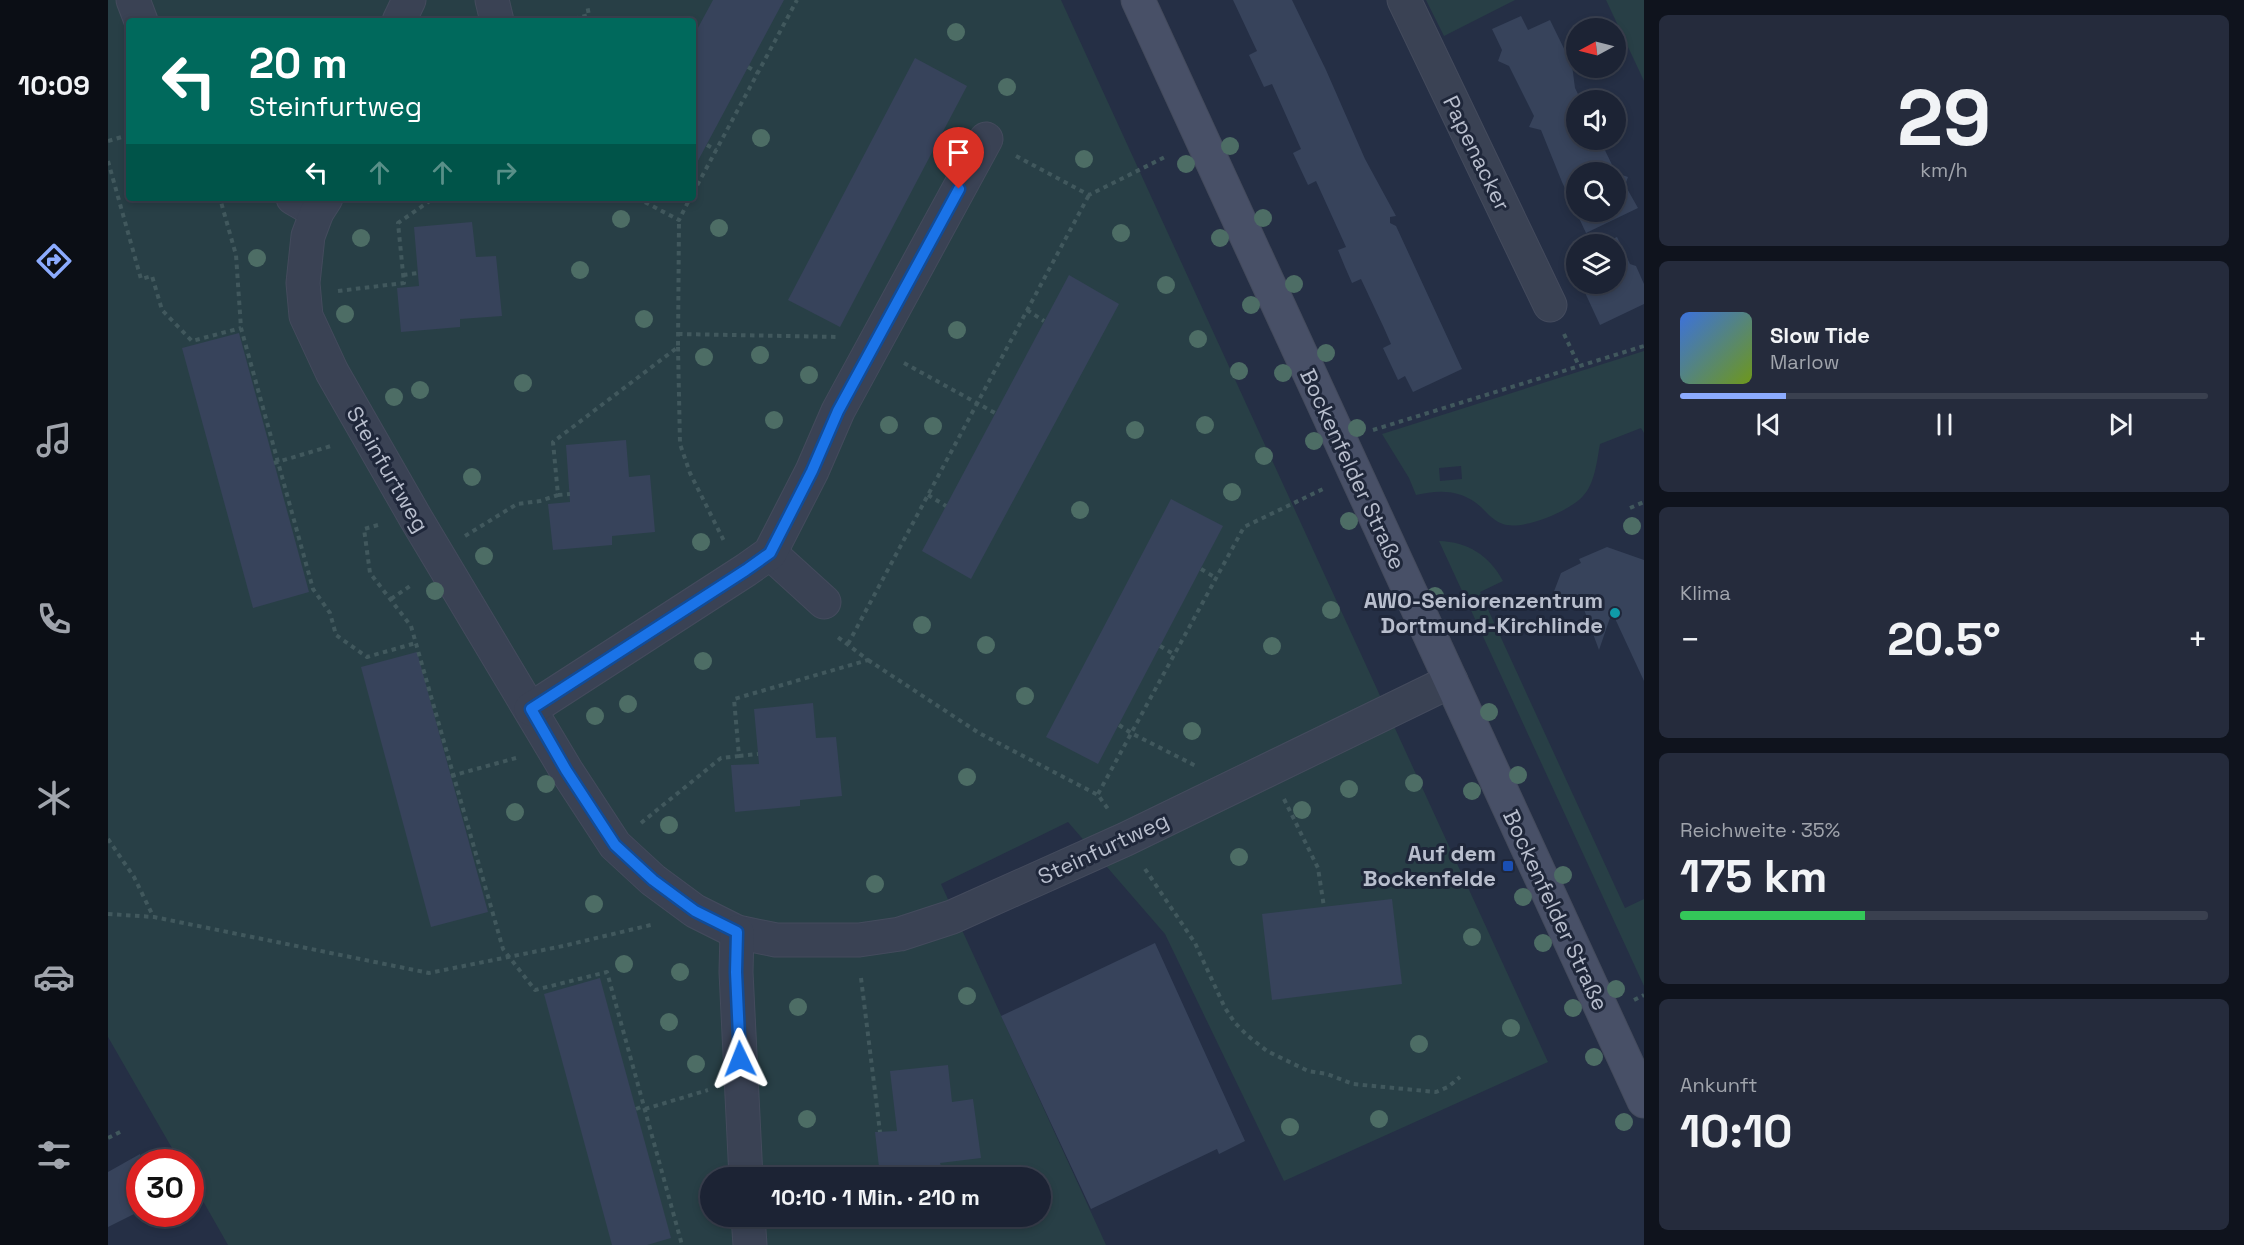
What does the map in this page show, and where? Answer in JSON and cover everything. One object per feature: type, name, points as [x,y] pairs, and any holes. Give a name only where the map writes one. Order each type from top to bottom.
[{"type":"main road","name":"Bockenfelder Straße","points":[[1138,0],[1644,1101]]},
{"type":"street","points":[[133,0],[140,18]]},
{"type":"street","points":[[400,18],[409,0]]},
{"type":"street","points":[[492,0],[496,18]]},
{"type":"street","name":"Papenacker","points":[[1404,0],[1550,305]]},
{"type":"street","points":[[531,709],[758,562],[812,471],[838,411],[986,139]]},
{"type":"street","name":"Steinfurtweg","points":[[312,203],[303,284],[306,316],[332,372],[437,553],[566,770],[615,845],[653,880],[695,911],[737,932],[776,940],[859,940],[900,934],[952,917],[1063,869],[1451,681]]},
{"type":"street","points":[[758,562],[825,616]]},
{"type":"street","points":[[737,932],[736,972],[745,1167]]},
{"type":"street","points":[[749,1227],[750,1245]]},
{"type":"path","points":[[696,187],[797,0]]},
{"type":"path","points":[[577,18],[589,15],[587,5]]},
{"type":"path","points":[[748,67],[758,73]]},
{"type":"path","points":[[108,141],[126,136]]},
{"type":"path","points":[[986,139],[1089,195]]},
{"type":"path","points":[[706,145],[716,150]]},
{"type":"path","points":[[848,644],[1089,195],[1167,156]]},
{"type":"path","points":[[108,161],[125,231],[141,279],[152,276],[162,310],[192,341],[240,328]]},
{"type":"path","points":[[222,201],[236,255],[240,328],[313,589],[330,613],[336,635],[367,657],[416,643]]},
{"type":"path","points":[[348,290],[404,283],[398,223],[430,201]]},
{"type":"path","points":[[642,201],[679,220]]},
{"type":"path","points":[[688,201],[679,220],[678,431],[684,460],[729,551],[758,562]]},
{"type":"path","points":[[403,275],[418,273]]},
{"type":"path","points":[[1027,310],[1044,321]]},
{"type":"path","points":[[678,334],[852,338],[995,413]]},
{"type":"path","points":[[1373,430],[1644,345]]},
{"type":"path","points":[[558,495],[553,442],[678,347]]},
{"type":"path","points":[[276,462],[331,446]]},
{"type":"path","points":[[1098,795],[1244,527],[1323,489]]},
{"type":"path","points":[[437,553],[517,504],[570,494]]},
{"type":"path","points":[[928,495],[946,506]]},
{"type":"path","points":[[1630,508],[1644,502]]},
{"type":"path","points":[[378,525],[364,529],[370,573],[411,626],[478,868],[503,948],[535,990],[607,972],[682,1245]]},
{"type":"path","points":[[1201,569],[1216,578]]},
{"type":"path","points":[[390,599],[413,584]]},
{"type":"path","points":[[825,616],[848,644],[868,660],[980,733],[1098,795],[1195,943],[1235,1023],[1267,1051],[1308,1071],[1327,1074],[1353,1084],[1437,1092],[1448,1088],[1460,1077]]},
{"type":"path","points":[[1160,646],[1175,655]]},
{"type":"path","points":[[739,756],[734,699],[868,660]]},
{"type":"path","points":[[1119,725],[1234,785]]},
{"type":"path","points":[[615,845],[721,758],[758,754]]},
{"type":"path","points":[[452,776],[516,758]]},
{"type":"path","points":[[1269,768],[1318,868],[1324,907]]},
{"type":"path","points":[[108,839],[134,877],[154,917]]},
{"type":"path","points":[[108,914],[154,917],[429,974],[681,920],[695,911]]},
{"type":"path","points":[[861,978],[880,1132]]},
{"type":"path","points":[[1634,1000],[1644,995]]},
{"type":"path","points":[[612,1022],[621,1020]]},
{"type":"path","points":[[636,1109],[703,1092]]},
{"type":"path","points":[[108,1138],[124,1130]]},
{"type":"path","points":[[660,1196],[668,1193]]},
{"type":"shaded area","points":[[108,0],[1061,0],[1548,1062],[1284,1181],[1165,934],[1068,822],[941,884],[1106,1245],[228,1245],[204,1203],[204,1149],[173,1149],[108,1037]]},
{"type":"shaded area","points":[[1426,0],[1515,0],[1444,36]]},
{"type":"shaded area","points":[[1606,0],[1644,0],[1644,81],[1626,43],[1626,18],[1614,18]]},
{"type":"shaded area","points":[[1644,351],[1644,433],[1641,428],[1600,444],[1593,478],[1583,496],[1568,508],[1533,522],[1522,525],[1503,524],[1474,501],[1451,492],[1416,495],[1409,478],[1382,434]],"holes":[[[1461,466],[1462,479],[1440,481],[1439,468]]]},
{"type":"shaded area","points":[[1439,541],[1459,544],[1477,552],[1491,564],[1503,581],[1480,592],[1625,908],[1644,899],[1644,986]]},
{"type":"building","points":[[713,0],[784,0],[696,164],[696,31]]},
{"type":"building","points":[[1233,0],[1292,0],[1365,159],[1396,216],[1390,217],[1390,223],[1396,226],[1462,369],[1413,392],[1405,376],[1398,380],[1383,348],[1391,344],[1361,279],[1352,283],[1338,250],[1346,247],[1316,181],[1308,185],[1293,153],[1301,149],[1272,84],[1264,87],[1249,55],[1257,51]]},
{"type":"building","points":[[1521,16],[1528,30],[1550,20],[1566,53],[1566,78],[1574,78],[1576,90],[1566,90],[1566,150],[1605,150],[1611,162],[1566,162],[1566,191],[1541,130],[1529,127],[1534,116],[1509,66],[1498,61],[1502,50],[1492,29]]},
{"type":"building","points":[[915,58],[967,86],[840,327],[788,300]]},
{"type":"building","points":[[1626,187],[1638,208],[1626,214]]},
{"type":"building","points":[[472,222],[476,257],[496,256],[502,316],[460,319],[460,327],[401,332],[397,288],[419,286],[414,227]]},
{"type":"building","points":[[1581,222],[1609,222],[1586,233]]},
{"type":"building","points":[[1626,256],[1630,264],[1636,266],[1644,284],[1644,304],[1600,325],[1586,294],[1626,294]]},
{"type":"building","points":[[1069,275],[1119,304],[971,579],[922,551]]},
{"type":"building","points":[[239,333],[309,592],[253,608],[182,348]]},
{"type":"building","points":[[626,440],[629,477],[650,475],[655,532],[612,536],[612,545],[553,550],[548,504],[570,502],[566,445]]},
{"type":"building","points":[[1171,499],[1223,526],[1098,764],[1046,737]]},
{"type":"building","name":"AWO-Seniorenzentrum Dortmund-Kirchlinde","points":[[1607,547],[1644,560],[1644,681],[1612,612],[1599,650],[1582,604],[1553,594],[1561,573],[1581,563],[1579,559]]},
{"type":"building","points":[[417,652],[488,912],[431,927],[361,667]]},
{"type":"building","points":[[813,703],[816,738],[836,737],[842,796],[800,800],[800,806],[735,812],[731,765],[759,764],[754,709]]},
{"type":"building","points":[[1392,899],[1402,984],[1272,1000],[1262,914]]},
{"type":"building","points":[[1155,943],[1245,1141],[1219,1154],[1217,1149],[1091,1209],[1001,1016]]},
{"type":"building","points":[[600,978],[671,1238],[647,1245],[612,1245],[544,994]]},
{"type":"building","points":[[948,1065],[952,1102],[973,1099],[981,1158],[940,1163],[941,1167],[879,1167],[875,1132],[897,1131],[890,1071]]},
{"type":"building","points":[[126,1162],[126,1218],[108,1227],[108,1172]]},
{"type":"place","name":"AWO-Seniorenzentrum Dortmund-Kirchlinde","points":[[1615,613]]},
{"type":"place","name":"Auf dem Bockenfelde","points":[[1508,866]]},
{"type":"route","points":[[740,1059],[736,972],[737,932],[695,911],[653,880],[615,845],[566,770],[531,709],[770,553],[812,471],[838,411],[959,189]]}]
